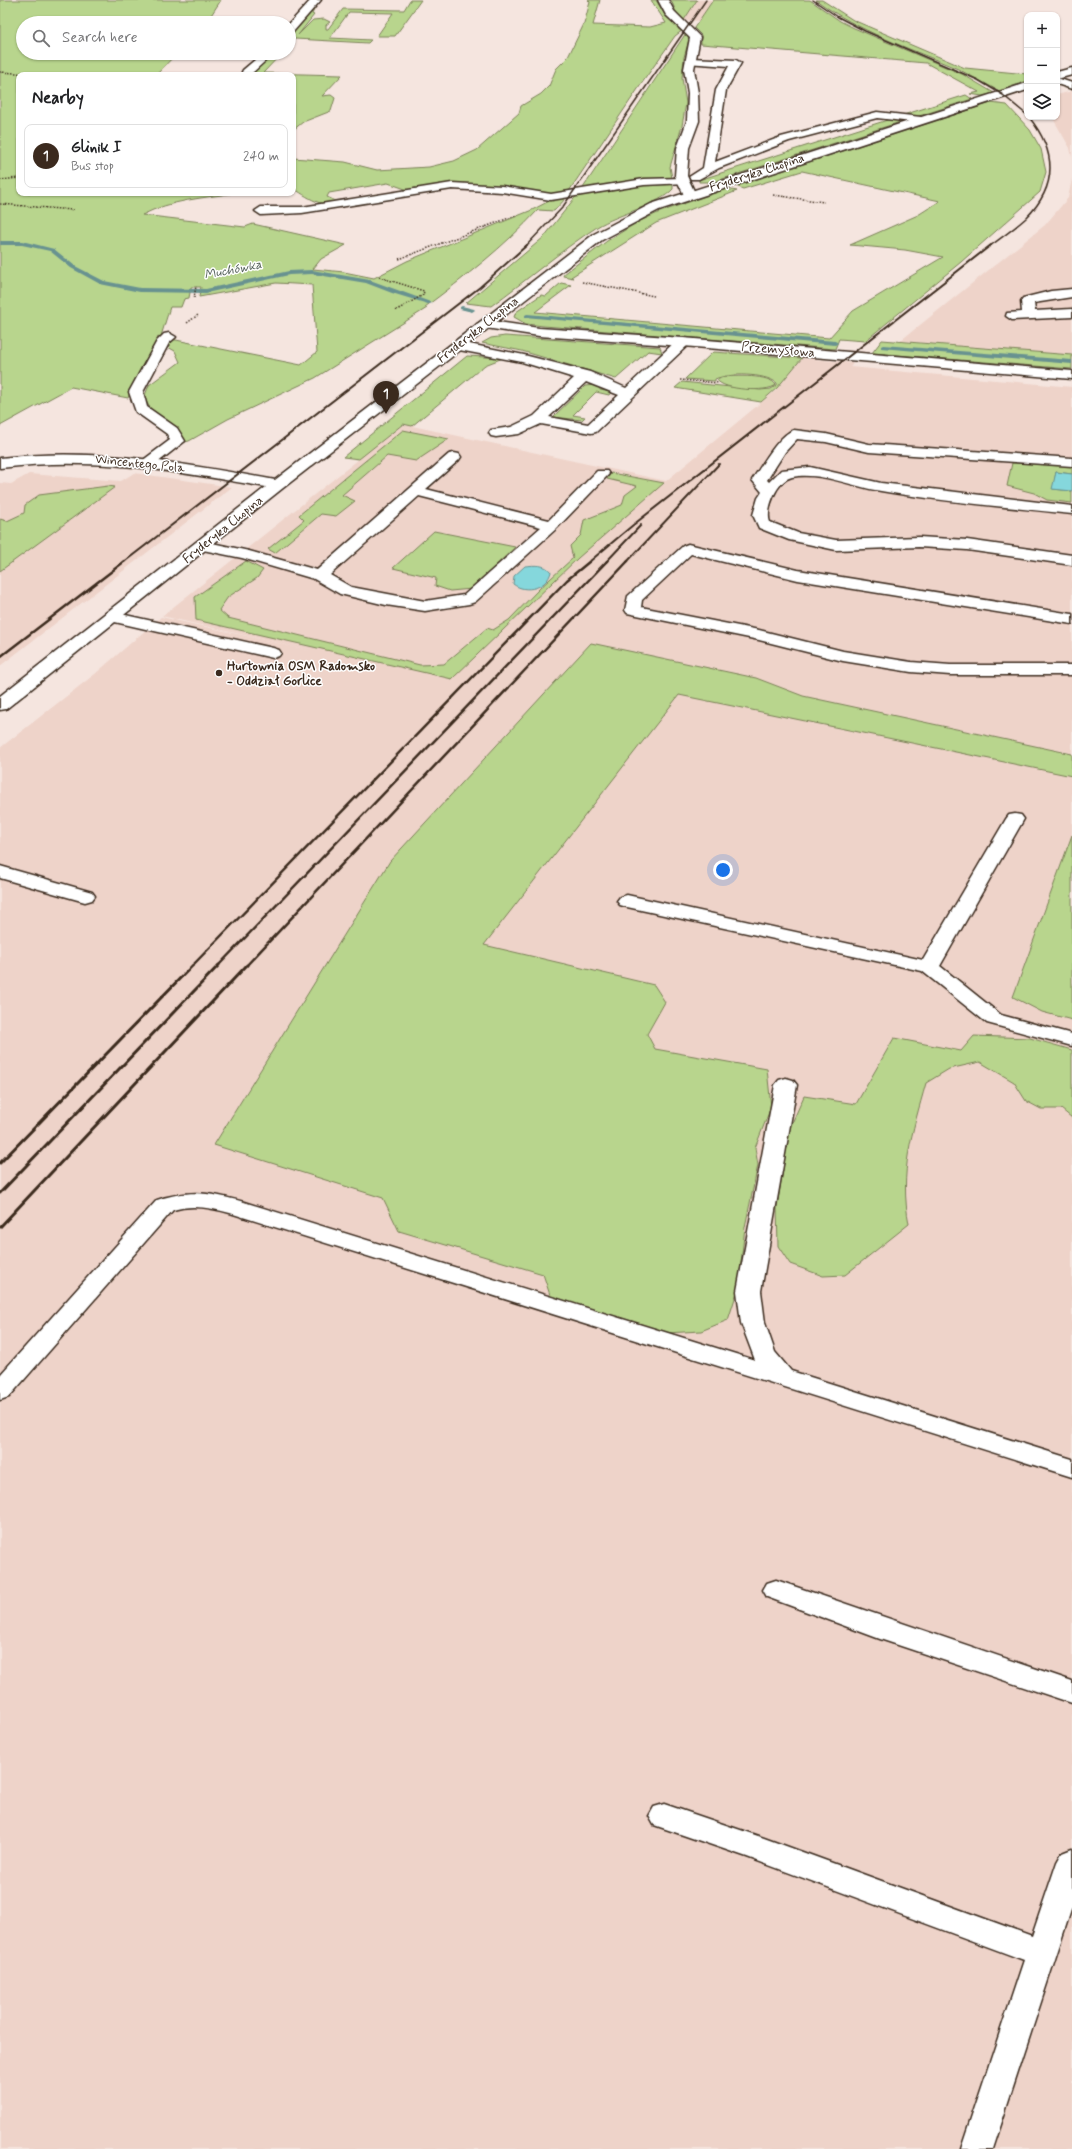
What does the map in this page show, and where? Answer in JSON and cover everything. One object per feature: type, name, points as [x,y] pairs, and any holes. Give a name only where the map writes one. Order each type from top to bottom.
[{"type":"street","points":[[296,22],[316,0]]},
{"type":"street","points":[[663,0],[670,13],[695,37],[689,70],[693,93],[693,121],[683,148],[681,176],[690,195]]},
{"type":"street","points":[[247,72],[261,60]]},
{"type":"street","points":[[1060,75],[1072,71]]},
{"type":"street","name":"Fryderyka Chopina","points":[[0,706],[278,485],[598,237],[655,207],[1024,87]]},
{"type":"street","name":"Przemysłowa","points":[[484,324],[539,332],[683,342],[1072,374]]},
{"type":"street","name":"Wincentego Pola","points":[[2,461],[77,459],[147,464],[278,485]]},
{"type":"lane","points":[[690,61],[736,63],[721,90],[708,170]]},
{"type":"lane","points":[[1060,82],[1072,86]]},
{"type":"lane","points":[[695,177],[708,170],[785,139],[877,115],[921,120]]},
{"type":"lane","points":[[261,211],[302,210],[452,186],[490,188],[536,196],[557,196],[624,184],[683,181]]},
{"type":"lane","points":[[1029,315],[1028,301],[1051,295],[1072,293]]},
{"type":"lane","points":[[1012,316],[1072,313]]},
{"type":"lane","points":[[147,464],[178,441],[172,431],[141,409],[136,392],[164,341],[169,337]]},
{"type":"lane","points":[[539,419],[591,429],[683,342]]},
{"type":"lane","points":[[459,346],[526,358],[585,376],[628,394]]},
{"type":"lane","points":[[496,432],[514,430],[539,419],[585,376]]},
{"type":"lane","points":[[769,491],[759,480],[780,449],[794,434],[826,438],[869,448],[1072,462]]},
{"type":"lane","points":[[320,576],[454,457]]},
{"type":"lane","points":[[1072,510],[881,487],[810,471],[786,473],[769,491],[765,498],[760,515],[764,524],[794,537],[836,544],[919,542],[967,545],[1072,560]]},
{"type":"lane","points":[[203,546],[244,554],[320,576],[346,591],[386,600],[425,606],[469,599],[552,525],[602,474]]},
{"type":"lane","points":[[416,491],[552,525]]},
{"type":"lane","points":[[1072,619],[798,575],[688,550],[634,599],[633,610],[759,635],[843,656],[911,667],[950,670],[1072,670]]},
{"type":"lane","points":[[112,617],[172,629],[273,653]]},
{"type":"lane","points":[[929,967],[1014,819]]},
{"type":"lane","points":[[0,872],[85,896]]},
{"type":"lane","points":[[627,902],[929,967],[994,1019],[1072,1040]]},
{"type":"lane","points":[[782,1377],[764,1355],[753,1323],[749,1291],[786,1085]]},
{"type":"lane","points":[[0,1391],[165,1205],[182,1198],[201,1198],[236,1207],[1072,1468]]},
{"type":"lane","points":[[776,1590],[890,1631],[1072,1692]]},
{"type":"lane","points":[[664,1816],[754,1847],[1042,1953]]},
{"type":"lane","points":[[977,2149],[1072,1862]]},
{"type":"path","points":[[0,72],[16,73]]},
{"type":"path","points":[[0,180],[16,178]]},
{"type":"path","points":[[769,194],[824,202]]},
{"type":"path","points":[[399,259],[506,220],[557,196]]},
{"type":"path","points":[[0,204],[73,210]]},
{"type":"path","points":[[379,277],[419,288],[424,291],[423,295],[395,311]]},
{"type":"path","points":[[588,283],[654,296]]},
{"type":"path","points":[[194,298],[196,286]]},
{"type":"path","points":[[679,380],[719,383]]},
{"type":"shaded area","points":[[697,0],[713,0],[699,21],[684,20]]},
{"type":"shaded area","points":[[1072,91],[1072,157],[1070,148],[1054,120],[1060,120],[1060,94]]},
{"type":"shaded area","points":[[1072,179],[1072,355],[900,341],[1045,225],[1068,198]]},
{"type":"shaded area","points":[[802,358],[854,363],[850,367],[1072,387],[1072,2149],[0,2149],[0,748],[95,674],[161,617],[313,651],[162,616],[403,424],[666,481],[775,391]]},
{"type":"shaded area","points":[[134,473],[232,487],[0,666],[0,483],[11,484],[29,474],[121,481]]},
{"type":"green space","points":[[0,0],[221,0],[211,16],[16,16],[16,60],[170,60],[159,72],[16,72],[16,196],[213,196],[164,206],[142,215],[245,227],[253,224],[346,245],[321,259],[313,269],[344,272],[374,278],[407,261],[532,210],[555,198],[567,197],[554,211],[538,210],[512,237],[425,307],[427,308],[315,378],[228,419],[189,441],[185,442],[177,429],[152,411],[144,398],[149,385],[180,362],[175,351],[166,346],[171,339],[301,365],[317,352],[312,285],[276,283],[199,297],[201,287],[191,287],[189,298],[184,299],[181,307],[170,307],[161,336],[157,338],[161,340],[132,387],[128,398],[71,387],[0,426]]},
{"type":"green space","points":[[410,0],[421,0],[395,36],[377,36],[393,13],[349,12],[330,38],[371,40],[368,43],[296,39],[296,23],[310,8],[315,8],[312,14],[314,15],[298,35],[313,20],[324,19],[330,22],[326,25],[326,29],[328,29],[343,9],[404,10]]},
{"type":"green space","points":[[588,0],[600,0],[593,25],[650,27],[666,23],[651,0],[656,0],[666,17],[680,28],[678,28],[679,30],[683,30],[675,36],[567,194],[557,195],[495,187],[411,191],[388,183],[329,193],[327,197],[338,202],[327,204],[315,201],[296,190],[296,158],[345,162],[377,170],[429,167],[454,161],[477,150],[519,113],[521,106],[541,94],[549,86],[556,69],[568,57],[584,24],[590,2]]},
{"type":"green space","points":[[671,0],[697,0],[684,20],[676,12]]},
{"type":"green space","points":[[713,0],[810,0],[840,21],[962,74],[994,93],[982,96],[970,94],[979,92],[926,63],[701,44],[701,35],[694,28]]},
{"type":"green space","points":[[816,0],[822,0],[853,20],[965,68],[1024,74],[1024,82],[999,91],[958,69],[867,30],[832,11]]},
{"type":"green space","points":[[686,33],[689,40],[684,57],[682,78],[686,103],[682,126],[670,167],[672,178],[581,191]]},
{"type":"green space","points":[[263,60],[275,60],[264,72],[250,72]]},
{"type":"green space","points":[[296,74],[342,75],[322,96],[331,95],[335,98],[331,111],[303,122],[296,128]]},
{"type":"green space","points":[[966,95],[972,99],[713,182],[699,182],[699,180]]},
{"type":"green space","points":[[991,103],[1007,105],[1030,130],[1041,149],[1046,172],[1040,192],[961,262],[865,341],[839,339],[835,349],[544,326],[526,324],[514,317],[516,312],[541,295],[546,296],[561,283],[571,285],[535,312],[829,338],[853,311],[943,257],[905,250],[850,245],[918,215],[940,201],[802,171],[743,189],[736,186]]},
{"type":"green space","points":[[667,183],[673,185],[673,189],[667,195],[597,227],[491,306],[466,303],[544,237],[577,195],[615,187]]},
{"type":"green space","points":[[726,189],[737,191],[656,223],[571,277],[573,278],[563,276],[607,241],[638,222],[660,212]]},
{"type":"green space","points":[[505,336],[660,347],[662,353],[648,351],[616,379],[522,351],[482,343],[491,338]]},
{"type":"green space","points":[[882,340],[1072,355],[1072,369],[872,353]]},
{"type":"green space","points":[[713,352],[802,358],[777,388],[761,402],[675,388],[682,382],[760,390],[771,389],[777,385],[777,383],[764,377],[746,375],[721,377],[715,379],[715,381],[685,379]]},
{"type":"green space","points":[[467,356],[503,358],[485,365],[412,426],[403,424],[359,459],[343,457]]},
{"type":"green space","points":[[723,377],[759,377],[772,381],[776,385],[755,390],[736,388],[727,386],[717,380]]},
{"type":"green space","points":[[585,386],[600,386],[600,390],[611,392],[609,395],[596,392],[573,415],[585,417],[582,420],[553,417]]},
{"type":"green space","points":[[403,430],[449,439],[416,461],[387,456],[342,495],[355,501],[336,516],[321,514],[275,553],[268,549],[304,520],[299,515]]},
{"type":"green space","points":[[1012,463],[1072,465],[1072,474],[1056,472],[1053,489],[1072,491],[1072,503],[1047,500],[1034,493],[1007,486]]},
{"type":"green space","points":[[611,473],[664,483],[578,558],[452,679],[196,620],[195,597],[246,561],[263,570],[257,578],[228,597],[219,610],[228,618],[420,665],[444,664],[487,628],[493,630],[509,620],[539,589],[573,558],[570,546],[581,535],[584,520],[622,505],[625,495],[637,486],[607,479]]},
{"type":"green space","points":[[108,486],[115,487],[0,571],[0,519],[7,521],[24,513],[25,505],[39,495]]},
{"type":"green space","points":[[434,531],[515,547],[472,589],[450,591],[435,586],[436,578],[393,568]]},
{"type":"green space","points":[[591,643],[756,678],[803,696],[1072,754],[1072,776],[679,695],[484,945],[654,985],[665,1002],[647,1034],[655,1049],[767,1069],[771,1107],[755,1148],[758,1165],[745,1227],[738,1289],[728,1320],[701,1331],[666,1333],[551,1298],[543,1274],[399,1231],[383,1198],[214,1145],[390,861]]},
{"type":"green space","points":[[1072,835],[1072,1020],[1042,1012],[1013,997]]},
{"type":"green space","points":[[974,1036],[1030,1038],[1072,1050],[1072,1118],[1061,1109],[1041,1109],[1026,1101],[1014,1082],[980,1062],[949,1069],[926,1083],[916,1119],[908,1153],[906,1170],[906,1205],[909,1224],[845,1275],[823,1276],[790,1264],[778,1246],[777,1207],[789,1130],[804,1096],[856,1104],[894,1038],[961,1051]]},
{"type":"water","points":[[1056,472],[1072,474],[1072,491],[1052,489]]},
{"type":"water","points":[[536,565],[549,569],[551,572],[549,578],[535,588],[524,589],[518,587],[513,584],[514,576],[525,566]]},
{"type":"waterway","name":"Muchówka","points":[[0,243],[22,243],[52,250],[73,267],[102,283],[140,290],[206,291],[289,273],[312,272],[368,281],[394,292],[430,303]]},
{"type":"waterway","points":[[462,308],[472,310]]},
{"type":"waterway","points":[[527,316],[835,343]]},
{"type":"waterway","points":[[883,347],[1072,362]]},
{"type":"railway","points":[[527,245],[562,208],[706,0]]},
{"type":"railway","points":[[813,0],[838,17],[865,31],[978,80],[1003,95],[1024,112]]},
{"type":"railway","points":[[990,246],[1026,218],[1037,206],[1049,181],[1049,155],[1045,142],[1031,120]]},
{"type":"railway","points":[[124,562],[480,287],[527,245]]},
{"type":"railway","points":[[589,562],[633,525],[991,245]]},
{"type":"railway","points":[[627,562],[719,464]]},
{"type":"railway","points":[[606,562],[641,525]]},
{"type":"railway","points":[[0,657],[125,561]]},
{"type":"railway","points":[[192,966],[567,580],[590,561]]},
{"type":"railway","points":[[218,966],[607,561]]},
{"type":"railway","points":[[246,966],[628,561]]},
{"type":"railway","points":[[0,1163],[193,965]]},
{"type":"railway","points":[[0,1193],[219,965]]},
{"type":"railway","points":[[0,1227],[247,965]]},
{"type":"place","name":"Glinik I","points":[[386,414]]},
{"type":"place","name":"Hurtownia OSM Radomsko - Oddział Gorlice","points":[[219,673]]}]
